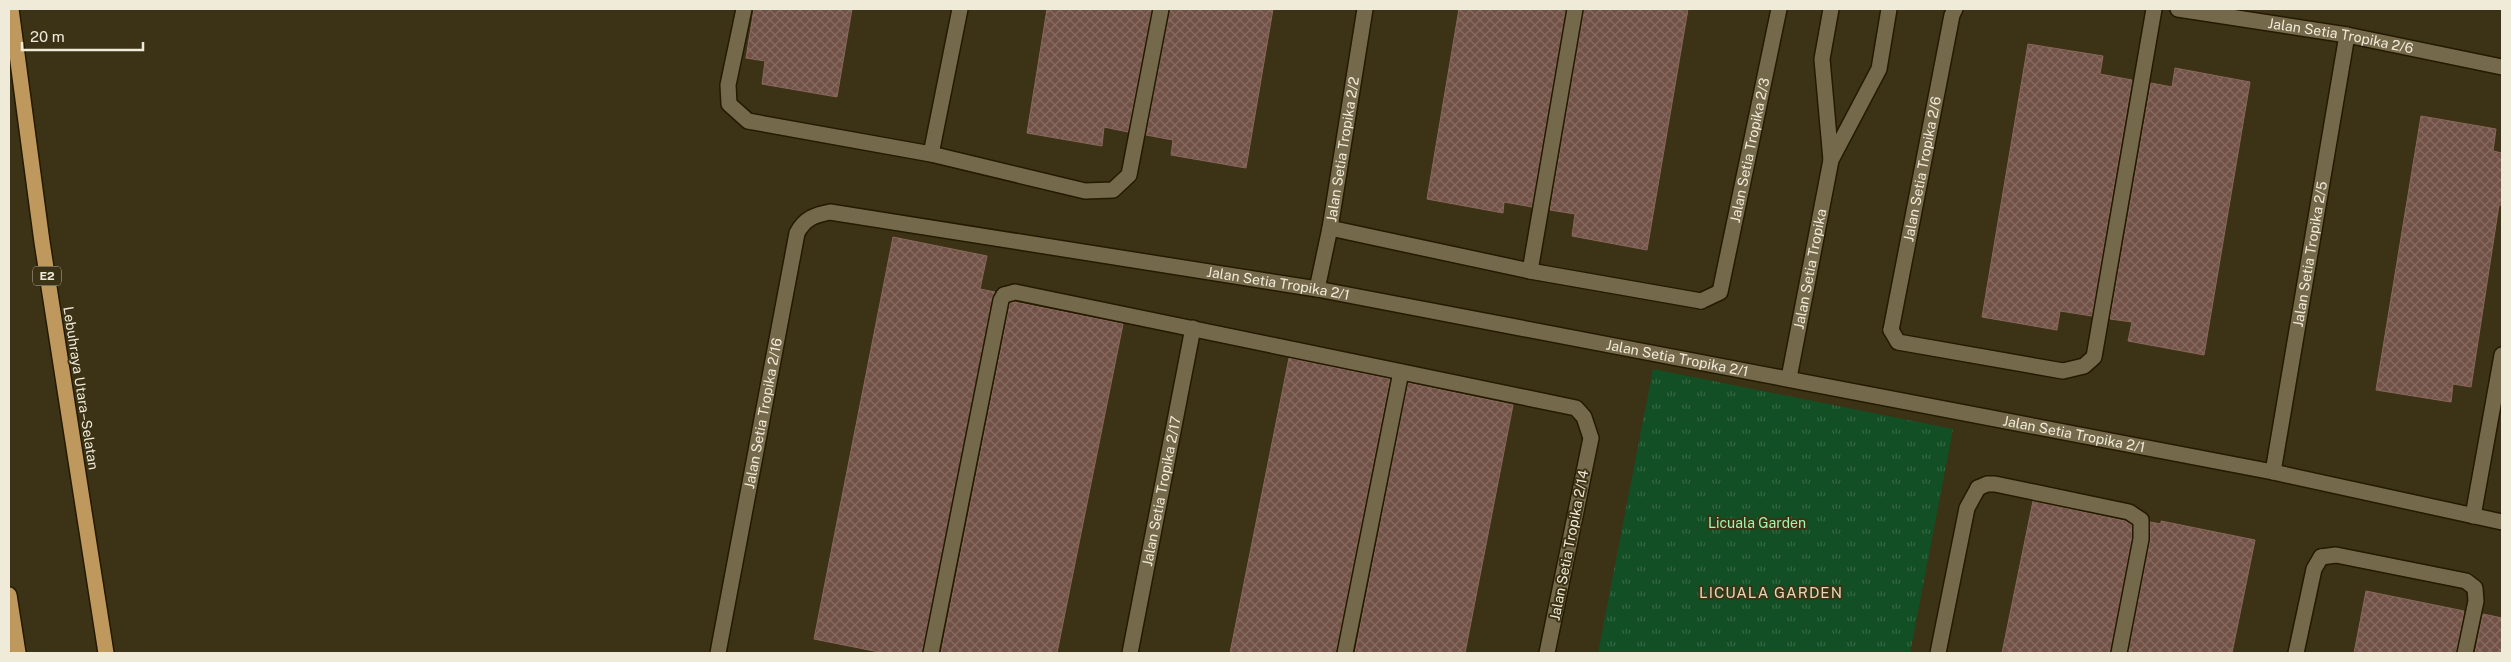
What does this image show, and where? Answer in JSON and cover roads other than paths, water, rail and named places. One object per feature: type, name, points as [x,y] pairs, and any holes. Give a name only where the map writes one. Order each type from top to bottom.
[{"type":"highway","name":"Lebuhraya Utara–Selatan","points":[[11,9],[42,242],[106,653]]},
{"type":"highway","points":[[89,542],[113,653]]},
{"type":"highway","points":[[9,595],[18,653]]},
{"type":"street","points":[[744,9],[728,85],[729,104],[748,121],[931,154],[1085,191],[1113,190],[1129,175],[1161,9]]},
{"type":"street","points":[[931,154],[960,9]]},
{"type":"street","name":"Jalan Setia Tropika 2/2","points":[[1317,289],[1330,228],[1365,9]]},
{"type":"street","points":[[1330,228],[1530,271],[1575,9]]},
{"type":"street","name":"Jalan Setia Tropika 2/3","points":[[1530,271],[1701,302],[1720,292],[1779,9]]},
{"type":"street","name":"Jalan Setia Tropika","points":[[1831,9],[1822,58],[1832,160]]},
{"type":"street","name":"Jalan Setia Tropika","points":[[1788,378],[1832,160],[1879,69],[1889,9]]},
{"type":"street","name":"Jalan Setia Tropika 2/6","points":[[1955,9],[1952,15],[1891,330],[1898,342],[2063,372],[2084,366],[2094,357],[2154,9]]},
{"type":"street","name":"Jalan Setia Tropika 2/6","points":[[2178,9],[2347,35],[2502,67]]},
{"type":"street","name":"Jalan Setia Tropika 2/5","points":[[2273,472],[2347,35]]},
{"type":"street","name":"Jalan Setia Tropika 2/16","points":[[718,653],[797,233],[803,222],[814,215],[830,212],[848,213]]},
{"type":"street","name":"Jalan Setia Tropika 2/1","points":[[848,213],[1317,289],[2273,472],[2502,522]]},
{"type":"street","points":[[931,653],[1001,300],[1004,294],[1015,292],[1401,372],[1345,653]]},
{"type":"street","name":"Jalan Setia Tropika 2/17","points":[[1130,653],[1193,328]]},
{"type":"street","points":[[2474,516],[2502,355]]},
{"type":"street","name":"Jalan Setia Tropika 2/14","points":[[1401,372],[1576,408],[1584,417],[1591,438],[1547,653]]},
{"type":"street","points":[[1938,653],[1968,508],[1978,488],[1995,484],[2129,512],[2141,520],[2141,539],[2119,653]]},
{"type":"street","points":[[2296,653],[2314,569],[2321,557],[2336,555],[2466,581],[2475,588],[2476,601],[2465,653]]},
{"type":"district","name":"LICUALA GARDEN","points":[[1771,593]]},
{"type":"park label","name":"Licuala Garden","points":[[1757,523]]}]
